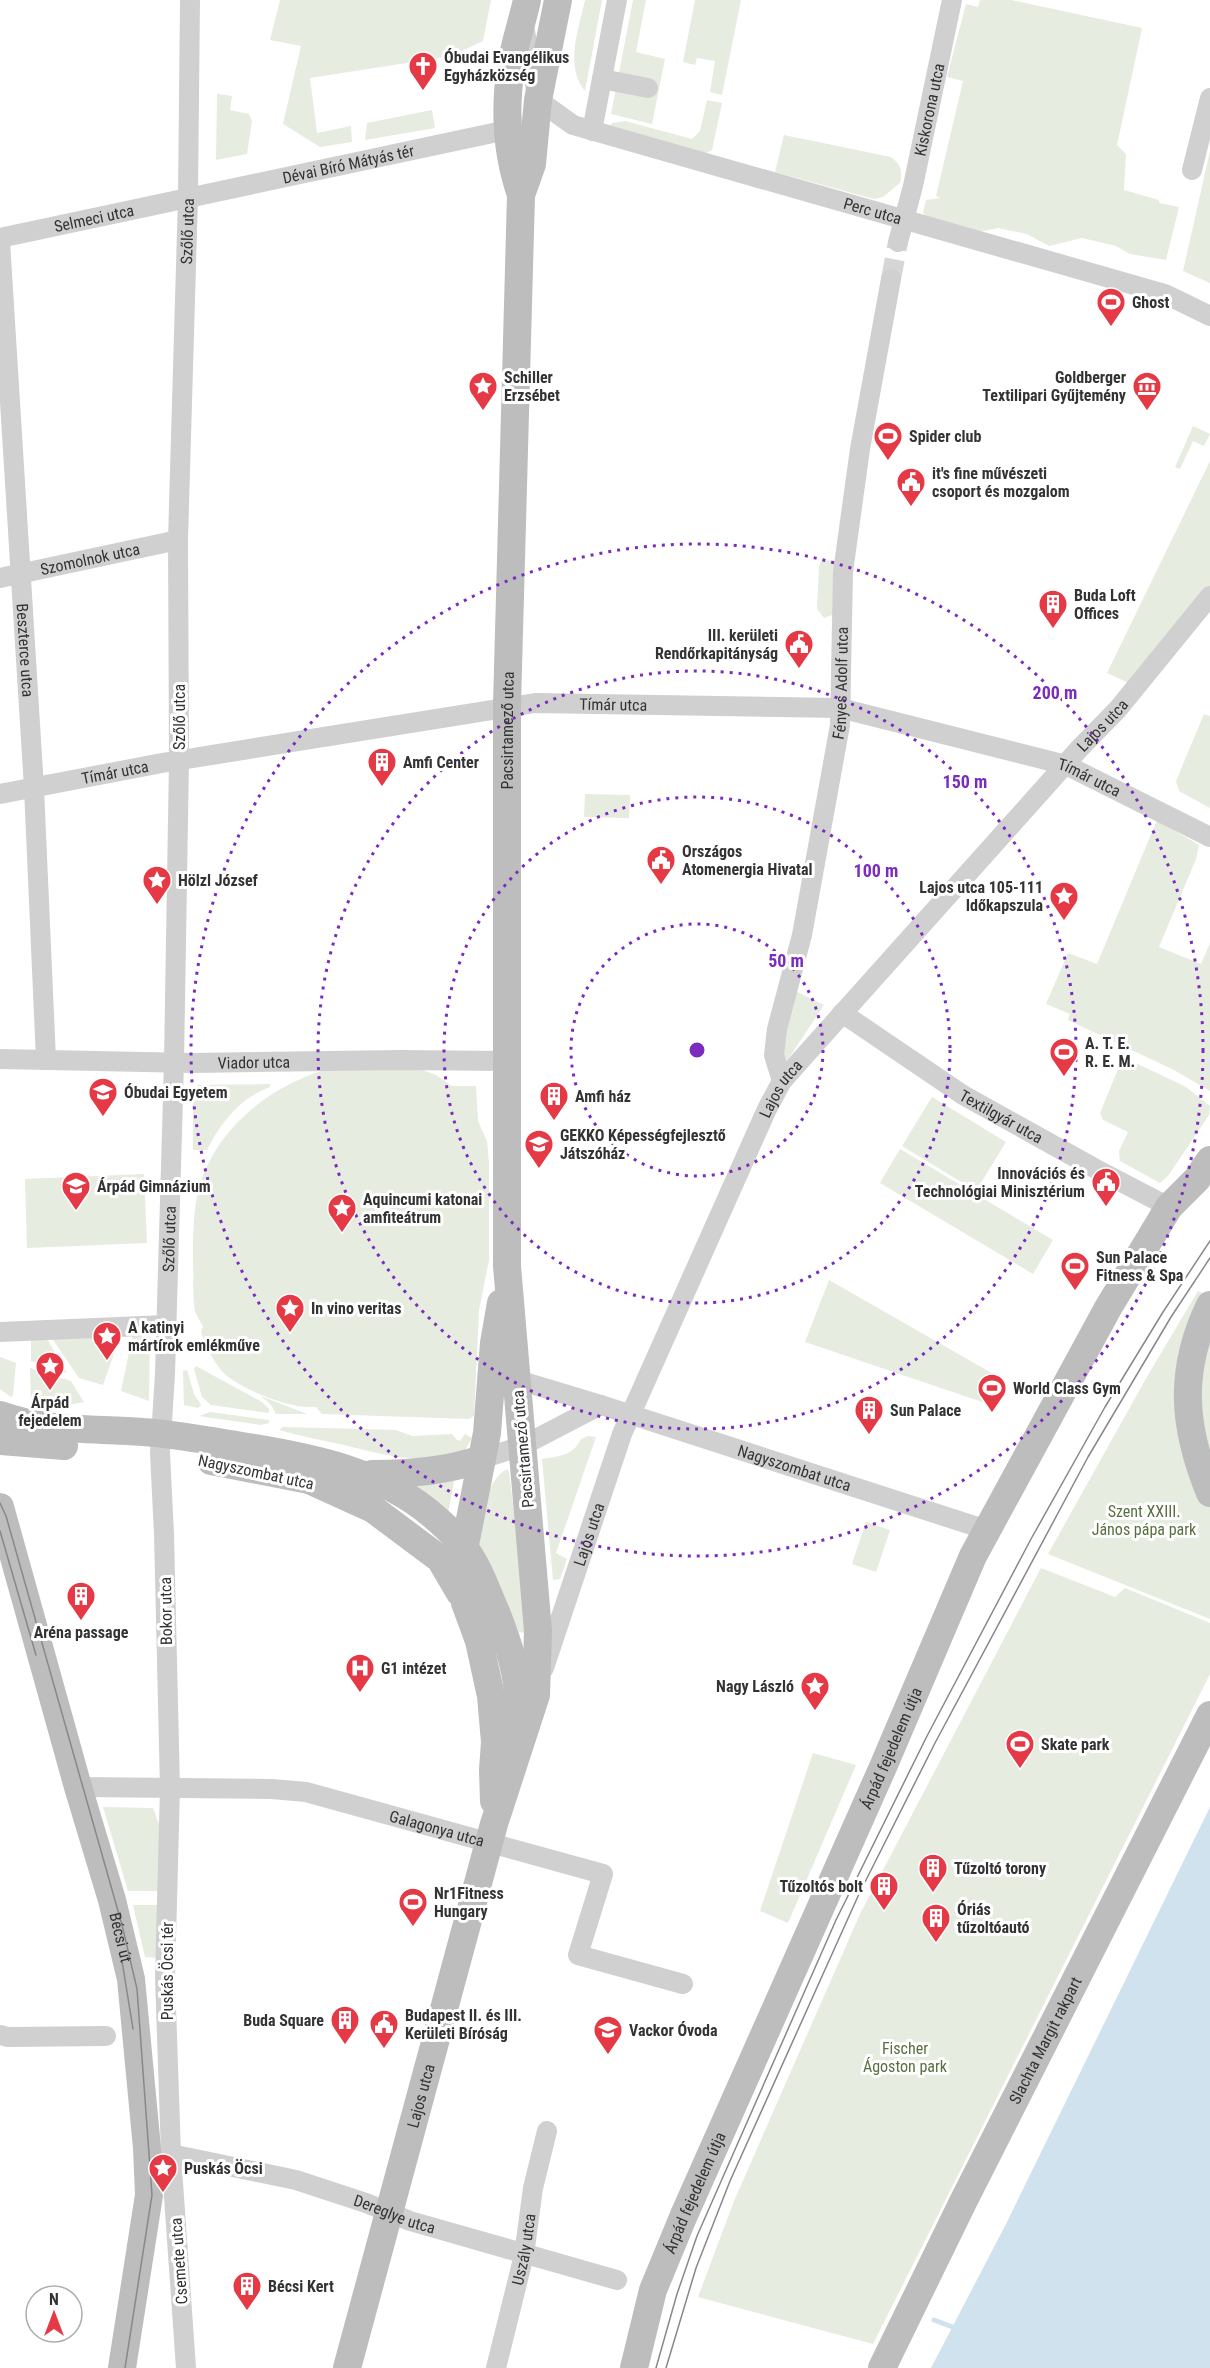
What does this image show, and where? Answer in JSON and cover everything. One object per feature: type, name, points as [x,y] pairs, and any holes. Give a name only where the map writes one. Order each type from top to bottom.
[{"type":"main road","name":"Pacsirtamező utca","points":[[538,1631],[507,1266],[507,705],[521,195],[532,164],[538,100],[558,0]]},
{"type":"main road","name":"Pacsirtamező utca","points":[[521,195],[514,176],[507,130],[511,67],[525,10]]},
{"type":"main road","name":"Árpád fejedelem útja","points":[[634,2368],[653,2290],[684,2215],[883,1767],[973,1556],[1070,1376],[1169,1207],[1197,1179],[1210,1160]]},
{"type":"main road","name":"Pacsirtamező utca","points":[[465,1603],[461,1565],[487,1433],[494,1343],[507,1266]]},
{"type":"main road","points":[[1210,1305],[1192,1353],[1187,1387],[1190,1424],[1200,1470],[1210,1493]]},
{"type":"main road","name":"Nagyszombat utca","points":[[0,1415],[48,1427],[161,1443],[292,1456],[363,1474],[412,1498],[454,1534],[464,1546],[503,1626],[513,1662],[519,1719],[514,1766]]},
{"type":"main road","name":"Nagyszombat utca","points":[[5,1444],[161,1443],[309,1480],[373,1509],[440,1559],[465,1603]]},
{"type":"main road","name":"Nagyszombat utca","points":[[363,1474],[411,1474],[439,1471],[482,1459]]},
{"type":"main road","name":"Bécsi út","points":[[1,1514],[112,1900],[131,1979],[147,2148],[149,2195],[122,2368]]},
{"type":"main road","name":"Lajos utca","points":[[465,1603],[479,1641],[491,1696],[495,1742],[492,1833]]},
{"type":"main road","name":"Lajos utca","points":[[347,2368],[492,1833],[536,1695],[538,1631]]},
{"type":"main road","name":"Slachta Margit rakpart","points":[[882,2368],[963,2202],[1210,1715]]},
{"type":"street","name":"Szőlő utca","points":[[161,1443],[174,1062],[179,760],[178,540],[188,197],[190,0]]},
{"type":"street","points":[[592,131],[617,0]]},
{"type":"street","name":"Kiskorona utca","points":[[904,219],[952,0]]},
{"type":"street","name":"Pacsirtamező utca","points":[[525,10],[538,100]]},
{"type":"street","points":[[602,79],[648,88]]},
{"type":"street","points":[[1192,170],[1210,98]]},
{"type":"street","name":"Perc utca","points":[[538,100],[573,124],[592,131],[1165,294],[1210,316]]},
{"type":"street","name":"Dévai Bíró Mátyás tér","points":[[188,197],[507,130]]},
{"type":"street","name":"Selmeci utca","points":[[0,239],[188,197]]},
{"type":"street","points":[[898,242],[904,219]]},
{"type":"street","name":"Beszterce utca","points":[[0,239],[34,788],[46,1059]]},
{"type":"street","name":"Fényes Adolf utca","points":[[782,1081],[774,1055],[777,1029],[802,935],[831,786],[840,724],[840,635],[844,560],[860,449],[891,279]]},
{"type":"street","name":"Szomolnok utca","points":[[0,578],[178,540]]},
{"type":"street","name":"Lajos utca","points":[[536,1695],[590,1526],[630,1414],[762,1119],[782,1081],[1079,749],[1118,709],[1210,596]]},
{"type":"street","name":"Tímár utca","points":[[0,794],[179,760],[507,705],[570,702],[840,708],[1066,765],[1210,837]]},
{"type":"street","name":"Textilgyár utca","points":[[842,1012],[963,1095],[1169,1207]]},
{"type":"street","name":"Viador utca","points":[[0,1059],[174,1062],[507,1061]]},
{"type":"street","points":[[0,1332],[166,1325]]},
{"type":"street","name":"Nagyszombat utca","points":[[518,1380],[987,1530]]},
{"type":"street","name":"Nagyszombat utca","points":[[476,1488],[496,1465],[524,1445],[602,1405]]},
{"type":"street","name":"Bokor utca","points":[[161,1443],[170,1788]]},
{"type":"street","name":"Nagyszombat utca","points":[[482,1459],[524,1445]]},
{"type":"street","name":"Galagonya utca","points":[[78,1787],[272,1789],[306,1792],[492,1833],[603,1875],[578,1955],[683,1984]]},
{"type":"street","name":"Puskás Öcsi tér","points":[[170,1788],[165,1977],[171,2154]]},
{"type":"street","points":[[0,2035],[8,2037],[106,2036]]},
{"type":"street","name":"Uszály utca","points":[[496,2368],[524,2255],[533,2188],[547,2130]]},
{"type":"street","name":"Dereglye utca","points":[[171,2154],[296,2180],[410,2221],[617,2280]]},
{"type":"street","name":"Csemete utca","points":[[171,2154],[186,2368]]},
{"type":"green space","points":[[280,0],[491,0],[483,41],[451,56],[310,78],[317,133],[351,126],[352,142],[320,147],[283,124],[301,46],[270,40]]},
{"type":"green space","points":[[585,0],[602,0],[585,91],[575,70],[574,59]]},
{"type":"green space","points":[[633,0],[646,0],[636,52],[665,59],[652,124],[611,114]]},
{"type":"green space","points":[[695,0],[741,0],[722,95],[710,92],[715,61],[697,58],[695,65],[683,62]]},
{"type":"green space","points":[[980,0],[1011,0],[1142,28],[1117,145],[1126,154],[1124,190],[1159,200],[1159,203],[1179,207],[1166,260],[1130,254],[1116,246],[1082,238],[1049,246],[1027,234],[998,228],[979,232],[929,219],[923,213],[926,200],[941,198],[936,196],[963,81],[947,77],[966,4],[978,7]]},
{"type":"green space","points":[[217,94],[232,96],[230,110],[249,114],[252,121],[247,154],[216,160]]},
{"type":"green space","points":[[707,100],[722,103],[712,150],[700,156],[610,127],[612,123],[625,121],[692,139],[700,131]]},
{"type":"green space","points":[[432,110],[435,128],[365,140],[367,123]]},
{"type":"green space","points":[[784,135],[891,157],[900,168],[900,183],[883,197],[874,199],[775,172]]},
{"type":"green space","points":[[1210,151],[1210,283],[1183,271]]},
{"type":"green space","points":[[1193,426],[1210,434],[1204,446],[1193,441],[1180,469],[1175,467]]},
{"type":"green space","points":[[1210,461],[1210,587],[1131,684],[1107,673]]},
{"type":"green space","points":[[833,560],[837,564],[835,614],[824,618],[817,609],[819,566],[821,561]]},
{"type":"green space","points":[[1204,714],[1210,716],[1210,808],[1179,791],[1176,781]]},
{"type":"green space","points":[[585,794],[630,795],[629,818],[584,817]]},
{"type":"green space","points":[[1157,820],[1199,845],[1196,859],[1159,947],[1201,964],[1210,943],[1210,1091],[1174,1070],[1068,1020],[1070,1014],[1046,1004],[1068,953],[1097,964]]},
{"type":"green space","points":[[793,990],[824,1005],[787,1061],[781,1054]]},
{"type":"green space","points":[[1123,1057],[1186,1087],[1210,1106],[1209,1115],[1168,1176],[1160,1183],[1120,1161],[1119,1151],[1128,1132],[1103,1120],[1100,1113]]},
{"type":"green space","points":[[334,1067],[414,1067],[436,1075],[452,1086],[476,1086],[478,1121],[487,1141],[489,1164],[489,1260],[479,1310],[474,1416],[469,1419],[322,1414],[316,1407],[285,1403],[254,1392],[227,1376],[209,1352],[201,1332],[203,1327],[194,1305],[193,1233],[197,1196],[208,1165],[234,1126],[251,1110],[290,1084]]},
{"type":"green space","points":[[270,1084],[270,1087],[249,1098],[232,1112],[207,1150],[193,1150],[193,1090],[198,1085]]},
{"type":"green space","points":[[932,1097],[1006,1142],[976,1191],[902,1146]]},
{"type":"green space","points":[[900,1149],[1053,1240],[1033,1274],[880,1183]]},
{"type":"green space","points":[[144,1174],[147,1243],[27,1248],[25,1179]]},
{"type":"green space","points":[[829,1280],[1002,1379],[994,1406],[805,1342]]},
{"type":"green space","name":"Szent XXIII. János pápa park","points":[[1198,1291],[1210,1296],[1210,1619],[1048,1554],[1148,1375]]},
{"type":"green space","points":[[150,1332],[149,1401],[121,1391],[133,1333]]},
{"type":"green space","points":[[121,1334],[103,1385],[79,1378],[51,1337]]},
{"type":"green space","points":[[46,1337],[67,1373],[31,1361],[31,1338]]},
{"type":"green space","points":[[0,1357],[16,1363],[11,1397],[0,1389]]},
{"type":"green space","points":[[196,1366],[262,1402],[269,1409],[269,1413],[211,1405],[202,1397],[194,1369]]},
{"type":"green space","points":[[30,1368],[71,1381],[84,1402],[57,1407],[31,1403]]},
{"type":"green space","points":[[187,1370],[194,1394],[201,1405],[198,1408],[184,1405],[183,1371]]},
{"type":"green space","points":[[261,1396],[307,1414],[276,1414],[271,1405]]},
{"type":"green space","points":[[210,1412],[269,1420],[269,1423],[261,1425],[199,1416]]},
{"type":"green space","points":[[283,1427],[396,1430],[412,1436],[452,1434],[460,1441],[465,1434],[472,1438],[464,1452],[418,1459],[403,1458],[279,1430]]},
{"type":"green space","points":[[588,1436],[596,1437],[556,1553],[567,1559],[560,1579],[553,1580],[542,1459],[570,1452],[581,1439]]},
{"type":"green space","points":[[507,1469],[528,1627],[524,1633],[519,1632],[481,1553],[479,1544],[481,1520],[488,1495],[499,1475]]},
{"type":"green space","points":[[455,1477],[448,1514],[404,1483]]},
{"type":"green space","points":[[866,1522],[890,1530],[876,1572],[852,1564]]},
{"type":"green space","name":"Fischer Ágoston park","points":[[1041,1568],[1115,1597],[1125,1588],[1210,1623],[1210,1674],[873,2344],[698,2297],[734,2201],[860,1914]]},
{"type":"green space","points":[[813,1753],[856,1765],[788,1923],[760,1911]]},
{"type":"green space","points":[[103,1807],[153,1808],[160,1827],[159,1891],[128,1891]]},
{"type":"green space","points":[[133,1905],[160,1905],[159,1958],[145,1957]]},
{"type":"water","points":[[1210,1807],[1210,2368],[931,2368],[1006,2224]]},
{"type":"waterway","points":[[934,2320],[958,2329]]},
{"type":"tunnel","points":[[891,279],[898,242]]},
{"type":"tram line","points":[[656,2368],[677,2294],[697,2236],[836,1920],[927,1736],[1031,1539],[1105,1407],[1210,1241]]},
{"type":"tram line","points":[[666,2368],[696,2268],[730,2181],[859,1894],[935,1743],[1088,1457],[1171,1317],[1210,1258]]},
{"type":"tram line","points":[[0,1503],[6,1516],[122,1925],[137,1989],[152,2195],[125,2368]]},
{"type":"tram line","points":[[0,1531],[36,1655]]},
{"type":"tram line","points":[[122,1961],[133,2029]]},
{"type":"place","name":"Óbudai Evangélikus Egyházközség","points":[[423,92]]},
{"type":"place","name":"Ghost","points":[[1111,328]]},
{"type":"place","name":"Schiller Erzsébet","points":[[483,412]]},
{"type":"place","name":"Goldberger Textilipari Gyűjtemény","points":[[1147,412]]},
{"type":"place","name":"Spider club","points":[[888,462]]},
{"type":"place","name":"it's fine művészeti csoport és mozgalom","points":[[911,508]]},
{"type":"place","name":"Buda Loft Offices","points":[[1053,630]]},
{"type":"place","name":"III. kerületi Rendőrkapitányság","points":[[799,670]]},
{"type":"place","name":"Amfi Center","points":[[382,788]]},
{"type":"place","name":"Országos Atomenergia Hivatal","points":[[661,886]]},
{"type":"place","name":"Hölzl József","points":[[157,906]]},
{"type":"place","name":"Lajos utca 105-111 Időkapszula","points":[[1064,922]]},
{"type":"place","name":"A. T. E. R. E. M.","points":[[1064,1078]]},
{"type":"place","name":"Óbudai Egyetem","points":[[103,1118]]},
{"type":"place","name":"Amfi ház","points":[[554,1122]]},
{"type":"place","name":"GEKKO Képességfejlesztő Játszóház","points":[[539,1170]]},
{"type":"place","name":"Innovációs és Technológiai Minisztérium","points":[[1106,1208]]},
{"type":"place","name":"Árpád Gimnázium","points":[[76,1212]]},
{"type":"place","name":"Aquincumi katonai amfiteátrum","points":[[342,1234]]},
{"type":"place","name":"Sun Palace Fitness & Spa","points":[[1075,1292]]},
{"type":"place","name":"In vino veritas","points":[[290,1334]]},
{"type":"place","name":"A katinyi mártírok emlékműve","points":[[107,1362]]},
{"type":"place","name":"Árpád fejedelem","points":[[50,1392]]},
{"type":"place","name":"World Class Gym","points":[[992,1414]]},
{"type":"place","name":"Sun Palace","points":[[869,1436]]},
{"type":"place","name":"Aréna passage","points":[[81,1622]]},
{"type":"place","name":"G1 intézet","points":[[360,1694]]},
{"type":"place","name":"Nagy László","points":[[815,1712]]},
{"type":"place","name":"Skate park","points":[[1020,1770]]},
{"type":"place","name":"Tűzoltó torony","points":[[933,1894]]},
{"type":"place","name":"Tűzoltós bolt","points":[[884,1912]]},
{"type":"place","name":"Nr1Fitness Hungary","points":[[413,1928]]},
{"type":"place","name":"Óriás tűzoltóautó","points":[[936,1944]]},
{"type":"place","name":"Buda Square","points":[[345,2046]]},
{"type":"place","name":"Budapest II. és III. Kerületi Bíróság","points":[[384,2050]]},
{"type":"place","name":"Vackor Óvoda","points":[[608,2056]]},
{"type":"place","name":"Puskás Öcsi","points":[[163,2194]]},
{"type":"place","name":"Bécsi Kert","points":[[247,2312]]}]
